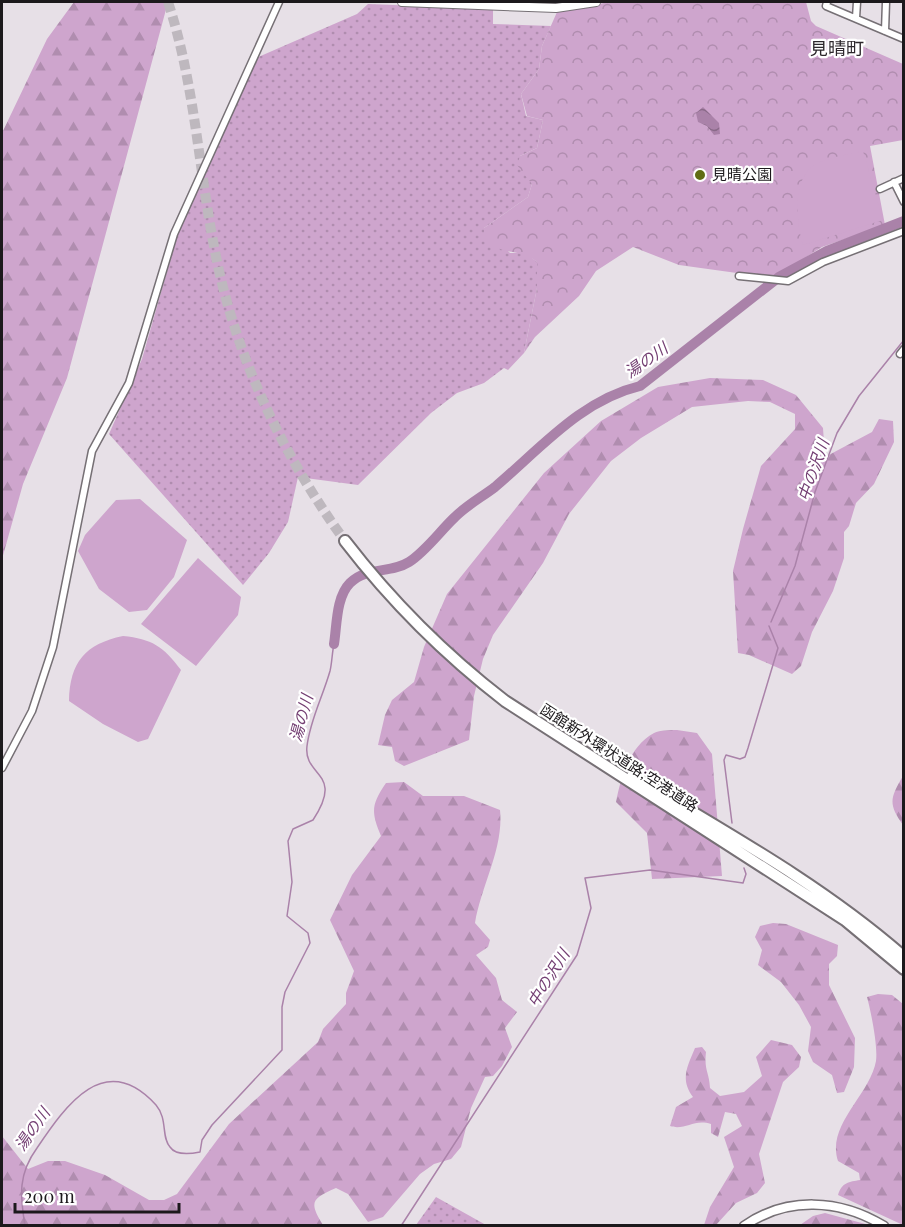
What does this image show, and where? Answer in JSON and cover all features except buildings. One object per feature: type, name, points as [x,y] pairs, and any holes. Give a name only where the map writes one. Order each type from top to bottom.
[{"type":"highway","name":"函館新外環状道路;空港道路","points":[[348,540],[381,582],[444,651],[505,701],[826,907],[903,969]]},
{"type":"highway","name":"函館新外環状道路;空港道路","points":[[381,582],[447,647],[508,698],[588,750],[782,866],[855,918],[903,957]]},
{"type":"main road","points":[[744,1226],[759,1216],[804,1204],[834,1205],[865,1214],[884,1226]]},
{"type":"street","points":[[2,768],[33,711],[53,647],[92,451],[129,383],[174,234],[279,2]]},
{"type":"street","points":[[402,2],[556,8],[596,2]]},
{"type":"street","points":[[827,2],[826,6],[903,39]]},
{"type":"street","points":[[856,18],[857,2]]},
{"type":"street","points":[[885,31],[886,2]]},
{"type":"street","points":[[880,189],[903,178]]},
{"type":"street","points":[[894,182],[903,202]]},
{"type":"street","points":[[739,276],[782,281],[903,231]]},
{"type":"green space","points":[[74,2],[168,2],[67,378],[23,484],[2,559],[2,133],[47,39]]},
{"type":"green space","name":"見晴公園","points":[[609,2],[806,2],[811,21],[816,26],[903,64],[903,140],[870,146],[885,225],[822,247],[773,278],[679,265],[633,247],[596,271],[579,296],[535,337],[524,353],[537,288],[537,262],[523,254],[504,250],[491,244],[484,237],[484,228],[528,197],[532,184],[517,165],[520,156],[537,148],[543,120],[527,116],[521,94],[539,69],[542,46],[557,12]]},
{"type":"green space","points":[[368,4],[493,9],[493,24],[551,26],[542,46],[539,69],[521,94],[526,116],[543,120],[537,148],[520,156],[532,184],[528,197],[484,228],[510,253],[526,253],[537,262],[537,288],[524,353],[508,370],[504,368],[484,383],[457,393],[431,413],[358,485],[298,477],[288,522],[269,553],[243,585],[109,434],[142,359],[178,233],[256,58],[357,14]]},
{"type":"green space","points":[[863,151],[883,220],[803,245],[798,200],[803,178],[809,169],[818,163]]},
{"type":"green space","points":[[710,378],[763,380],[796,395],[823,428],[825,457],[872,432],[879,419],[893,421],[894,442],[874,484],[856,503],[849,526],[844,532],[844,558],[833,591],[812,632],[801,666],[792,674],[749,655],[738,653],[733,571],[761,466],[795,429],[795,414],[770,402],[748,401],[692,407],[641,438],[611,461],[569,514],[543,563],[493,635],[483,659],[474,696],[469,740],[404,766],[395,761],[392,747],[378,745],[385,715],[392,700],[414,682],[424,647],[447,594],[544,473],[601,421],[658,387]]},
{"type":"green space","points":[[140,499],[187,540],[174,577],[147,610],[129,612],[99,589],[78,551],[85,535],[116,500]]},
{"type":"green space","points":[[198,558],[241,597],[238,615],[196,666],[141,624]]},
{"type":"green space","points":[[123,636],[142,639],[156,645],[181,670],[148,739],[138,742],[103,724],[69,701],[73,676],[82,657],[99,644]]},
{"type":"green space","points":[[677,730],[697,733],[712,754],[722,876],[652,879],[647,833],[616,802],[624,773],[638,746],[654,733]]},
{"type":"green space","points":[[903,776],[904,825],[895,812],[892,801]]},
{"type":"green space","points":[[404,782],[423,796],[464,796],[500,810],[499,838],[475,923],[490,940],[488,947],[476,955],[496,978],[502,1000],[517,1012],[505,1028],[512,1047],[502,1066],[493,1076],[485,1077],[471,1108],[461,1147],[451,1159],[434,1164],[420,1174],[383,1217],[368,1222],[348,1194],[336,1188],[321,1195],[315,1202],[314,1206],[323,1225],[2,1225],[2,1136],[28,1169],[48,1161],[65,1161],[105,1175],[149,1200],[164,1200],[177,1194],[229,1124],[318,1042],[323,1029],[346,1004],[346,993],[354,971],[330,920],[352,875],[381,836],[374,814],[377,797],[386,783]]},
{"type":"green space","points":[[773,923],[786,924],[838,945],[837,956],[829,964],[829,985],[855,1038],[854,1067],[844,1092],[837,1093],[832,1075],[813,1062],[808,1051],[811,1027],[799,1005],[781,982],[758,965],[762,950],[755,937],[760,926]]},
{"type":"green space","points":[[878,994],[892,995],[903,1004],[903,1225],[838,1195],[844,1185],[860,1180],[859,1173],[838,1161],[836,1148],[843,1123],[866,1086],[876,1061],[875,1038],[867,997]]},
{"type":"green space","points":[[771,1040],[792,1045],[801,1057],[799,1067],[783,1082],[759,1154],[765,1183],[757,1193],[736,1203],[716,1225],[704,1225],[710,1207],[734,1167],[724,1137],[742,1126],[736,1114],[725,1112],[718,1137],[711,1133],[711,1124],[700,1122],[680,1127],[670,1126],[676,1107],[693,1097],[686,1079],[689,1061],[695,1048],[702,1047],[706,1052],[710,1088],[720,1096],[744,1092],[762,1076],[756,1057]]},
{"type":"green space","points":[[436,1197],[486,1225],[416,1225]]},
{"type":"green space","points":[[825,1213],[869,1225],[800,1225],[813,1216]]},
{"type":"water","points":[[703,107],[719,123],[720,134],[714,135],[707,126],[698,122],[696,113]]},
{"type":"waterway","name":"湯の川","points":[[334,644],[342,596],[350,583],[364,574],[402,566],[409,562],[460,513],[495,487],[580,414],[599,402],[640,386],[779,277],[827,251],[904,221]]},
{"type":"waterway","name":"中の沢川","points":[[771,622],[795,566],[815,492],[837,433],[859,396],[904,340]]},
{"type":"waterway","name":"中の沢川","points":[[732,823],[724,760],[726,755],[740,759],[745,757],[778,648],[769,626]]},
{"type":"waterway","name":"湯の川","points":[[25,1226],[22,1185],[26,1167],[61,1115],[88,1089],[104,1083],[120,1082],[137,1089],[160,1110],[167,1143],[173,1150],[184,1154],[200,1152],[202,1140],[212,1125],[282,1050],[282,1007],[285,992],[310,943],[308,933],[287,916],[292,882],[288,841],[293,829],[313,820],[325,793],[324,784],[307,756],[307,746],[314,717],[330,671],[334,644]]},
{"type":"waterway","name":"中の沢川","points":[[401,1226],[577,955],[591,908],[585,878],[650,870],[743,883],[746,874],[744,868]]},
{"type":"tunnel","points":[[168,2],[178,35],[192,103],[213,241],[229,311],[254,380],[286,448],[345,541]]},
{"type":"place","name":"見晴公園","points":[[700,175]]},
{"type":"district","name":"見晴町","points":[[837,49]]}]
